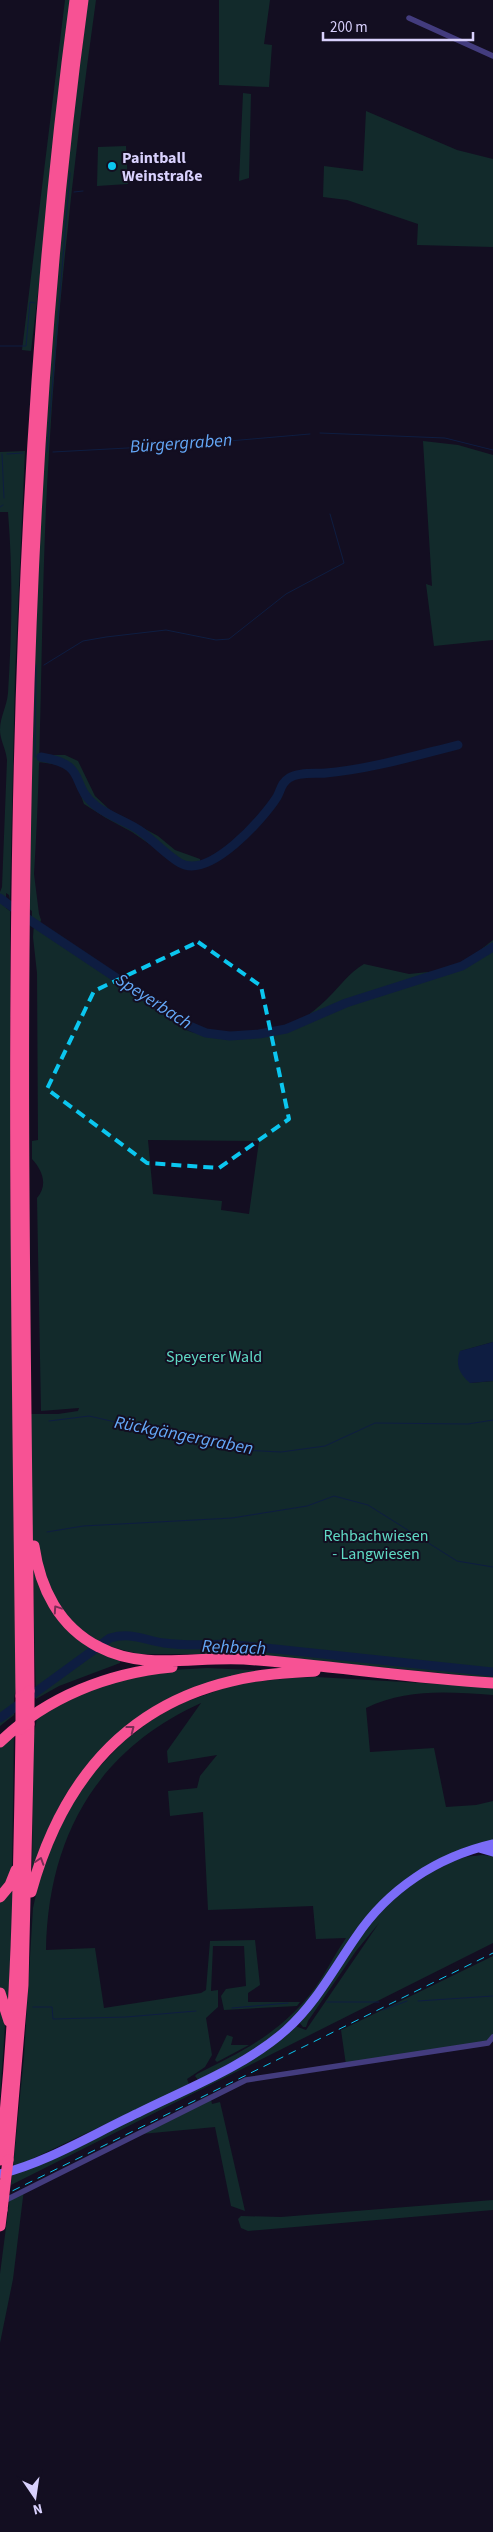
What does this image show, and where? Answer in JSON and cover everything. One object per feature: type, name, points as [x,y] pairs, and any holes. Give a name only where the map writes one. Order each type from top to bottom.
[{"type":"highway","points":[[4,2160],[18,2056],[26,1908],[19,910],[20,641],[28,487],[52,179],[75,0]]},
{"type":"highway","points":[[19,910],[38,456],[60,179],[83,0]]},
{"type":"highway","points":[[23,1484],[35,1557],[46,1591],[65,1621],[91,1643],[103,1650],[136,1660],[242,1659],[428,1678]]},
{"type":"highway","points":[[25,1694],[28,1508]]},
{"type":"highway","points":[[0,1732],[39,1703],[78,1682],[120,1668],[162,1661]]},
{"type":"highway","points":[[0,1742],[25,1720],[60,1698],[98,1682],[133,1673],[168,1668],[208,1665],[493,1683]]},
{"type":"highway","points":[[26,1908],[42,1854],[61,1811],[88,1772],[126,1733],[168,1705],[205,1688],[259,1676],[315,1671]]},
{"type":"highway","points":[[0,2226],[12,2032],[25,1726]]},
{"type":"highway","points":[[0,1897],[13,1878],[20,1852]]},
{"type":"highway","points":[[0,1993],[12,2032]]},
{"type":"main road","points":[[0,2174],[42,2159],[260,2050],[284,2032],[315,2000],[356,1936],[385,1902],[423,1872],[458,1854],[493,1844]]},
{"type":"main road","points":[[479,1848],[493,1852]]},
{"type":"street","points":[[409,18],[493,56]]},
{"type":"street","points":[[1,2206],[246,2080],[490,2042],[493,2037]]},
{"type":"highlighted area","points":[[198,942],[261,986],[289,1119],[219,1168],[147,1163],[47,1089],[94,991]]},
{"type":"green space","points":[[65,0],[73,0],[31,351],[22,350]]},
{"type":"green space","points":[[88,0],[96,0],[74,169],[62,282],[46,505],[39,769],[34,874],[41,920],[39,927],[32,922],[32,911],[29,909],[35,625],[41,483],[49,341],[57,256]]},
{"type":"green space","points":[[219,0],[270,0],[264,44],[272,45],[269,87],[219,85]]},
{"type":"green space","points":[[243,93],[251,94],[249,178],[239,181]]},
{"type":"green space","points":[[366,111],[457,150],[493,159],[493,247],[417,245],[418,224],[347,200],[323,197],[324,166],[363,171]]},
{"type":"green space","name":"Paintball Weinstraße","points":[[126,146],[128,184],[97,186],[98,147]]},
{"type":"green space","points":[[423,441],[458,445],[493,455],[493,640],[434,646],[426,584],[432,586]]},
{"type":"green space","name":"Speyerer Wald","points":[[25,451],[15,676],[10,900],[9,895],[6,893],[6,908],[10,911],[13,1414],[58,1414],[78,1411],[79,1408],[41,1411],[37,1198],[42,1188],[43,1178],[39,1168],[32,1159],[32,1141],[38,1140],[37,973],[33,937],[34,924],[186,1030],[222,1038],[262,1037],[290,1029],[319,1006],[349,975],[364,964],[409,974],[456,969],[493,940],[493,1342],[461,1351],[470,1383],[493,1381],[493,1678],[242,1654],[138,1654],[108,1646],[107,1648],[51,1607],[120,1659],[120,1663],[59,1686],[36,1699],[33,1585],[14,1699],[14,1715],[0,1726],[0,892],[2,887],[7,760],[0,730],[8,693],[11,558],[8,512],[0,512],[0,452]],"holes":[[[148,1140],[259,1141],[249,1214],[221,1210],[222,1201],[153,1194]]]},
{"type":"green space","points":[[39,755],[65,755],[78,761],[95,796],[110,810],[158,836],[175,850],[200,859],[201,868],[181,866],[132,832],[84,804],[72,772],[59,765],[39,762]]},
{"type":"green space","points":[[207,1668],[272,1671],[204,1686],[108,1745],[76,1780],[63,1799],[50,1825],[32,1875],[33,1738],[38,1714],[101,1685],[172,1670]]},
{"type":"green space","points":[[316,1677],[493,1687],[493,1695],[460,1693],[413,1694],[397,1697],[366,1708],[370,1752],[434,1748],[446,1807],[476,1805],[493,1801],[493,1840],[402,1884],[292,2022],[246,2055],[198,2080],[195,2076],[197,2074],[247,2048],[289,2017],[315,1988],[346,1938],[316,1939],[313,1906],[208,1910],[203,1812],[170,1816],[168,1791],[197,1788],[200,1776],[217,1755],[168,1763],[167,1751],[201,1703],[165,1722],[133,1746],[107,1772],[85,1802],[68,1835],[56,1870],[49,1909],[46,1950],[95,1948],[104,2008],[201,1993],[206,1990],[210,1941],[255,1940],[260,1985],[248,1993],[248,2002],[300,2002],[297,2006],[224,2010],[221,1996],[226,1989],[246,1986],[244,1946],[213,1946],[211,1991],[218,1990],[218,2007],[206,2018],[212,2055],[205,2067],[187,2079],[189,2084],[186,2086],[13,2168],[24,2056],[33,1908],[44,1859],[83,1784],[124,1741],[154,1718],[185,1702],[236,1684]]},
{"type":"green space","points":[[14,1733],[12,1871],[0,1892],[0,1745]]},
{"type":"green space","points":[[482,1855],[493,1856],[493,1943],[11,2185],[12,2175],[204,2083],[295,2026],[306,2030],[379,1923],[356,1951],[308,2021],[306,2027],[303,2027],[299,2022],[367,1927],[387,1906],[408,1887],[432,1871],[462,1858]]},
{"type":"green space","points":[[14,1880],[8,2003],[0,1989],[0,1899]]},
{"type":"green space","points":[[493,1956],[493,2039],[479,2044],[346,2065],[341,2030]]},
{"type":"green space","points":[[0,2003],[5,2026],[0,2098]]},
{"type":"green space","points":[[227,2035],[233,2037],[231,2045],[249,2045],[217,2062],[215,2060]]},
{"type":"green space","points":[[210,2095],[212,2104],[220,2102],[245,2211],[231,2206],[215,2127],[131,2135]]},
{"type":"green space","points":[[24,2189],[13,2279],[0,2343],[0,2274],[10,2196]]},
{"type":"green space","points":[[493,2200],[493,2210],[248,2231],[241,2228],[238,2219],[241,2216],[281,2217]]},
{"type":"water","points":[[493,1342],[493,1381],[470,1383],[463,1376],[459,1368],[460,1351]]},
{"type":"waterway","points":[[47,452],[70,173]]},
{"type":"waterway","points":[[74,192],[83,191]]},
{"type":"waterway","points":[[0,346],[26,346],[30,302],[35,303]]},
{"type":"waterway","name":"Bürgergraben","points":[[320,433],[445,438],[493,450]]},
{"type":"waterway","name":"Bürgergraben","points":[[53,452],[183,445],[310,434]]},
{"type":"waterway","name":"Bürgergraben","points":[[7,454],[23,453]]},
{"type":"waterway","name":"Bürgergraben","points":[[2,454],[4,498]]},
{"type":"waterway","points":[[44,665],[83,641],[106,637],[166,630],[216,640],[229,639],[286,594],[344,563],[330,514]]},
{"type":"waterway","points":[[35,757],[36,665]]},
{"type":"waterway","points":[[41,757],[66,765],[73,770],[82,790],[96,806],[139,830],[180,863],[192,866],[205,863],[234,845],[270,807],[284,782],[293,776],[326,773],[392,762],[458,745]]},
{"type":"waterway","name":"Speyerbach","points":[[0,898],[31,921],[187,1025],[206,1033],[230,1036],[259,1034],[286,1029],[346,1003],[462,966],[493,947]]},
{"type":"waterway","name":"Rückgängergraben","points":[[49,1421],[89,1416],[159,1432],[204,1437],[242,1450],[281,1452],[325,1446],[375,1423],[468,1424],[493,1420]]},
{"type":"waterway","points":[[47,1532],[83,1526],[232,1518],[307,1506],[334,1496],[368,1505],[457,1561],[493,1567]]},
{"type":"waterway","name":"Rehbach","points":[[0,1718],[110,1638],[118,1636],[131,1636],[180,1645],[228,1644],[493,1672]]},
{"type":"waterway","points":[[418,2001],[493,1996]]},
{"type":"waterway","points":[[383,2010],[407,2001]]},
{"type":"waterway","points":[[327,2002],[379,2002]]},
{"type":"waterway","points":[[232,2008],[288,2003]]},
{"type":"waterway","points":[[33,2007],[52,2007],[53,2019],[126,2017],[196,2011]]},
{"type":"railway","points":[[0,2197],[493,1953]]},
{"type":"place","name":"Paintball Weinstraße","points":[[112,166]]},
{"type":"park label","name":"Rehbachwiesen - Langwiesen","points":[[376,1544]]}]
